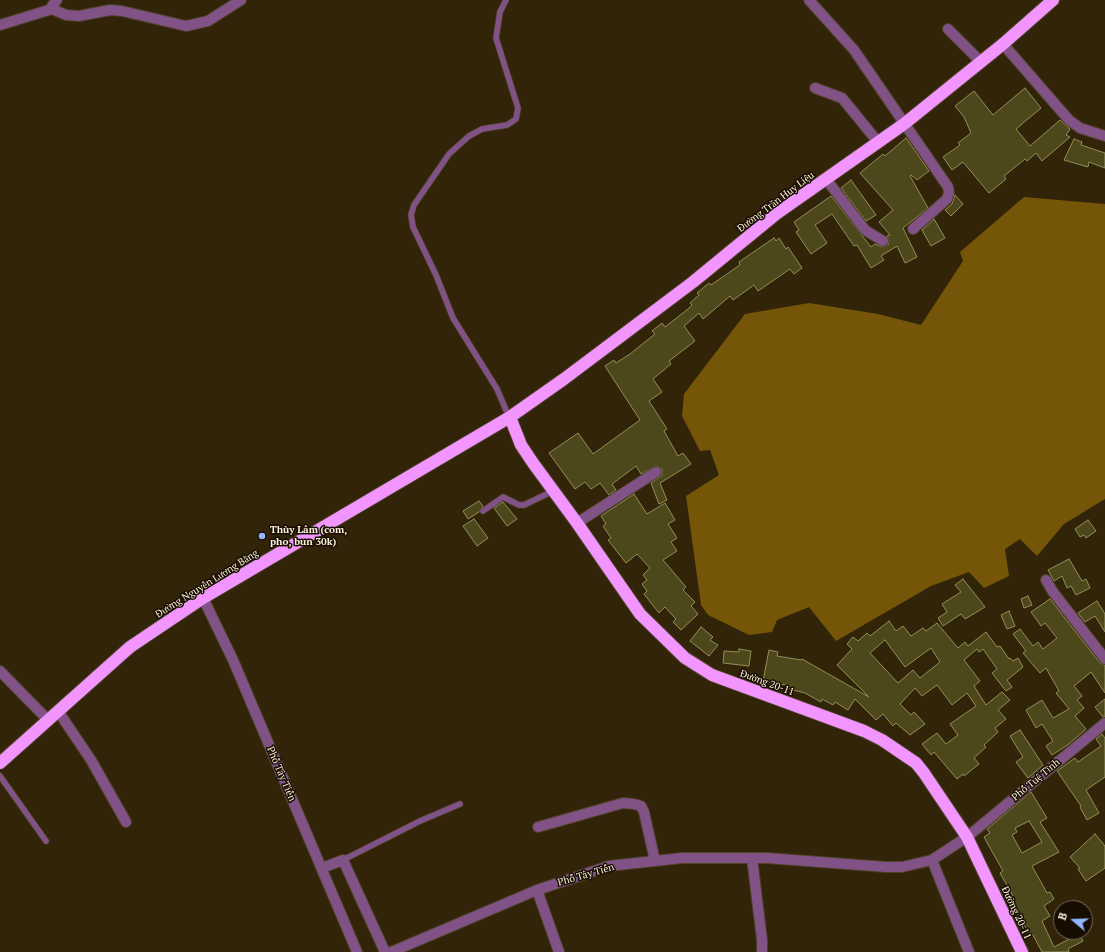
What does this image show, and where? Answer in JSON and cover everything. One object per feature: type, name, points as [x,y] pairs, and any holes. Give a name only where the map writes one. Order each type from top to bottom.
[{"type":"highway","name":"Đường Trần Huy Liệu","points":[[510,417],[570,375],[693,282],[776,214],[904,124],[1003,44],[1053,0]]},
{"type":"highway","name":"Đường 20-11","points":[[510,417],[521,444],[640,614],[686,658],[712,675],[864,732],[901,752],[916,763],[968,837],[1022,952]]},
{"type":"highway","name":"Đường Nguyễn Lương Bằng","points":[[0,763],[130,647],[203,598],[510,417]]},
{"type":"street","points":[[0,24],[54,4],[66,15],[79,16],[110,10],[122,11],[186,26],[208,21],[241,0]]},
{"type":"street","points":[[809,0],[854,50],[948,187],[949,193],[937,210],[913,229]]},
{"type":"street","points":[[948,29],[981,62]]},
{"type":"street","points":[[1003,44],[1069,120],[1080,128],[1105,136]]},
{"type":"street","points":[[815,88],[842,98],[878,142]]},
{"type":"street","points":[[826,179],[865,230],[883,241]]},
{"type":"street","points":[[577,523],[656,472]]},
{"type":"street","points":[[1046,580],[1053,592],[1105,659]]},
{"type":"street","name":"Phố Tây Tiến","points":[[203,598],[233,660],[357,952]]},
{"type":"street","points":[[0,671],[48,720]]},
{"type":"street","points":[[58,711],[91,760],[126,822]]},
{"type":"street","name":"Phố Tuệ Tĩnh","points":[[968,837],[1105,723]]},
{"type":"street","points":[[538,827],[623,803],[641,806],[644,812],[655,861]]},
{"type":"street","points":[[968,837],[932,860],[970,952]]},
{"type":"street","name":"Phố Tây Tiến","points":[[391,952],[537,890],[609,866],[682,858],[752,858],[902,867],[932,860]]},
{"type":"street","points":[[752,858],[762,940],[762,952]]},
{"type":"street","points":[[322,868],[343,860],[385,952]]},
{"type":"street","points":[[537,890],[559,952]]},
{"type":"lane","points":[[506,0],[500,12],[496,38],[518,108],[516,119],[507,125],[482,129],[469,136],[449,154],[414,205],[411,215],[413,227],[436,275],[453,318],[497,389],[510,417]]},
{"type":"lane","points":[[483,511],[504,497],[519,505],[524,505],[554,491]]},
{"type":"lane","points":[[0,776],[46,841]]},
{"type":"lane","points":[[343,860],[420,821],[460,804]]},
{"type":"shaded area","points":[[1024,197],[1105,204],[1105,499],[1064,524],[1037,556],[1020,539],[1005,549],[1009,576],[984,588],[969,572],[931,586],[836,641],[809,607],[777,620],[772,632],[749,635],[708,615],[701,605],[686,496],[719,475],[710,450],[700,451],[682,416],[684,394],[745,314],[809,303],[878,314],[921,325],[963,261],[960,252]]},
{"type":"building","points":[[1025,88],[1041,108],[1016,129],[1030,146],[1060,120],[1070,129],[1066,135],[1070,137],[1042,161],[1036,153],[1027,161],[1025,159],[1004,176],[1006,179],[989,193],[963,162],[952,170],[943,157],[960,145],[958,143],[971,133],[964,117],[955,106],[974,91],[993,115]]},
{"type":"building","points":[[906,138],[929,171],[917,180],[911,175],[910,176],[928,208],[903,228],[917,257],[905,263],[897,246],[881,256],[884,260],[871,268],[857,245],[854,246],[832,214],[815,225],[827,243],[811,254],[796,232],[799,230],[794,222],[831,196],[871,247],[875,244],[882,247],[888,245],[889,241],[887,236],[890,235],[879,222],[893,210],[860,173],[883,154],[885,156]]},
{"type":"building","points":[[1074,139],[1082,142],[1081,145],[1105,153],[1105,168],[1089,162],[1088,167],[1064,160]]},
{"type":"building","points":[[851,180],[876,215],[866,221],[841,188]]},
{"type":"building","points":[[955,195],[963,204],[951,216],[945,210],[952,204]]},
{"type":"building","points":[[934,219],[945,238],[931,246],[922,230]]},
{"type":"building","points":[[774,238],[776,241],[779,238],[786,249],[788,247],[802,268],[794,274],[790,269],[758,291],[754,285],[733,300],[730,296],[703,319],[699,313],[684,326],[695,341],[669,361],[671,364],[653,379],[662,392],[649,401],[667,429],[664,431],[678,456],[683,453],[691,464],[660,483],[667,500],[659,504],[651,483],[662,475],[662,469],[656,466],[641,474],[636,466],[612,484],[616,490],[609,495],[600,483],[591,489],[585,482],[575,489],[549,453],[578,433],[593,454],[640,420],[605,366],[614,360],[616,363],[630,354],[655,334],[652,331],[662,323],[665,327],[688,309],[692,305],[690,303],[699,295],[697,293],[709,283],[711,285],[740,265],[739,262]]},
{"type":"building","points":[[634,494],[647,514],[665,503],[675,520],[668,524],[677,538],[671,542],[677,551],[663,560],[686,587],[683,590],[695,602],[691,606],[698,614],[681,630],[673,622],[676,619],[665,607],[659,613],[644,594],[647,591],[642,584],[647,580],[643,575],[650,568],[637,554],[626,563],[608,540],[611,538],[603,526],[606,524],[601,516]]},
{"type":"building","points":[[479,501],[483,506],[479,512],[468,519],[463,511]]},
{"type":"building","points":[[503,502],[517,519],[507,526],[494,508]]},
{"type":"building","points":[[474,519],[488,538],[477,546],[463,526]]},
{"type":"building","points":[[1088,520],[1096,531],[1086,538],[1084,535],[1080,537],[1075,529]]},
{"type":"building","points":[[1069,559],[1082,581],[1086,579],[1090,588],[1076,595],[1071,586],[1067,588],[1062,576],[1054,581],[1048,570]]},
{"type":"building","points":[[963,579],[985,607],[965,619],[961,614],[943,626],[938,618],[947,612],[942,604],[961,592],[955,585]]},
{"type":"building","points":[[1028,596],[1032,605],[1024,608],[1021,599]]},
{"type":"building","points":[[1050,599],[1100,663],[1105,665],[1105,693],[1091,672],[1074,686],[1082,696],[1077,700],[1084,708],[1075,716],[1086,729],[1069,744],[1052,755],[1046,746],[1053,741],[1042,724],[1036,728],[1026,710],[1042,700],[1053,718],[1069,709],[1056,693],[1059,691],[1046,668],[1040,673],[1023,653],[1026,651],[1013,634],[1020,629],[1033,646],[1038,642],[1043,649],[1057,638],[1045,623],[1041,626],[1031,612]]},
{"type":"building","points":[[1097,601],[1105,614],[1105,632],[1095,616],[1085,622],[1078,613]]},
{"type":"building","points":[[1009,611],[1015,626],[1007,629],[1001,615]]},
{"type":"building","points":[[889,621],[896,631],[903,626],[911,636],[923,628],[926,631],[937,623],[958,648],[965,642],[968,646],[986,632],[997,647],[1000,646],[1009,659],[1010,658],[1013,661],[1018,658],[1023,667],[1007,680],[1012,687],[1006,691],[992,673],[997,669],[983,649],[979,652],[977,649],[964,660],[980,681],[974,686],[986,705],[1002,692],[1010,700],[998,710],[1006,719],[995,728],[998,732],[984,745],[986,747],[974,758],[979,764],[964,776],[963,774],[957,779],[934,752],[931,755],[922,744],[937,733],[946,744],[958,735],[950,724],[976,706],[967,693],[952,705],[937,685],[922,696],[915,688],[900,704],[911,715],[914,712],[925,724],[910,735],[896,723],[893,726],[883,714],[876,720],[855,699],[848,710],[835,702],[833,705],[822,699],[821,702],[805,693],[789,689],[791,686],[763,681],[769,650],[778,652],[777,656],[802,659],[869,697],[837,665],[852,649],[847,644],[853,637],[858,641],[867,633],[870,636]],"holes":[[[885,640],[905,667],[931,648],[940,662],[920,678],[913,670],[898,683],[870,653]]]},
{"type":"building","points":[[701,627],[713,637],[710,640],[718,645],[709,656],[690,641]]},
{"type":"building","points":[[739,649],[751,651],[749,666],[723,663],[724,651],[739,652]]},
{"type":"building","points":[[1105,699],[1105,717],[1103,717],[1095,707]]},
{"type":"building","points":[[1020,730],[1043,765],[1028,778],[1016,762],[1023,757],[1010,736]]},
{"type":"building","points":[[1102,734],[1105,738],[1105,777],[1086,790],[1099,813],[1087,820],[1080,807],[1081,806],[1057,771],[1075,758],[1078,762],[1101,746],[1096,739]]},
{"type":"building","points":[[1031,792],[1047,818],[1040,822],[1059,852],[1032,866],[1047,893],[1050,892],[1054,899],[1044,906],[1050,916],[1042,921],[1054,947],[1067,940],[1082,940],[1068,949],[1069,952],[1042,952],[1033,935],[1030,936],[1009,898],[1013,896],[1000,873],[1003,871],[984,837],[990,833],[987,829]],"holes":[[[1029,821],[1042,842],[1022,853],[1012,835],[1017,832],[1015,828]]]},
{"type":"building","points":[[1095,834],[1105,846],[1105,868],[1086,881],[1078,869],[1080,868],[1070,857]]},
{"type":"place","name":"Thùy Lâm (com, pho, bun 30k)","points":[[262,536]]}]
